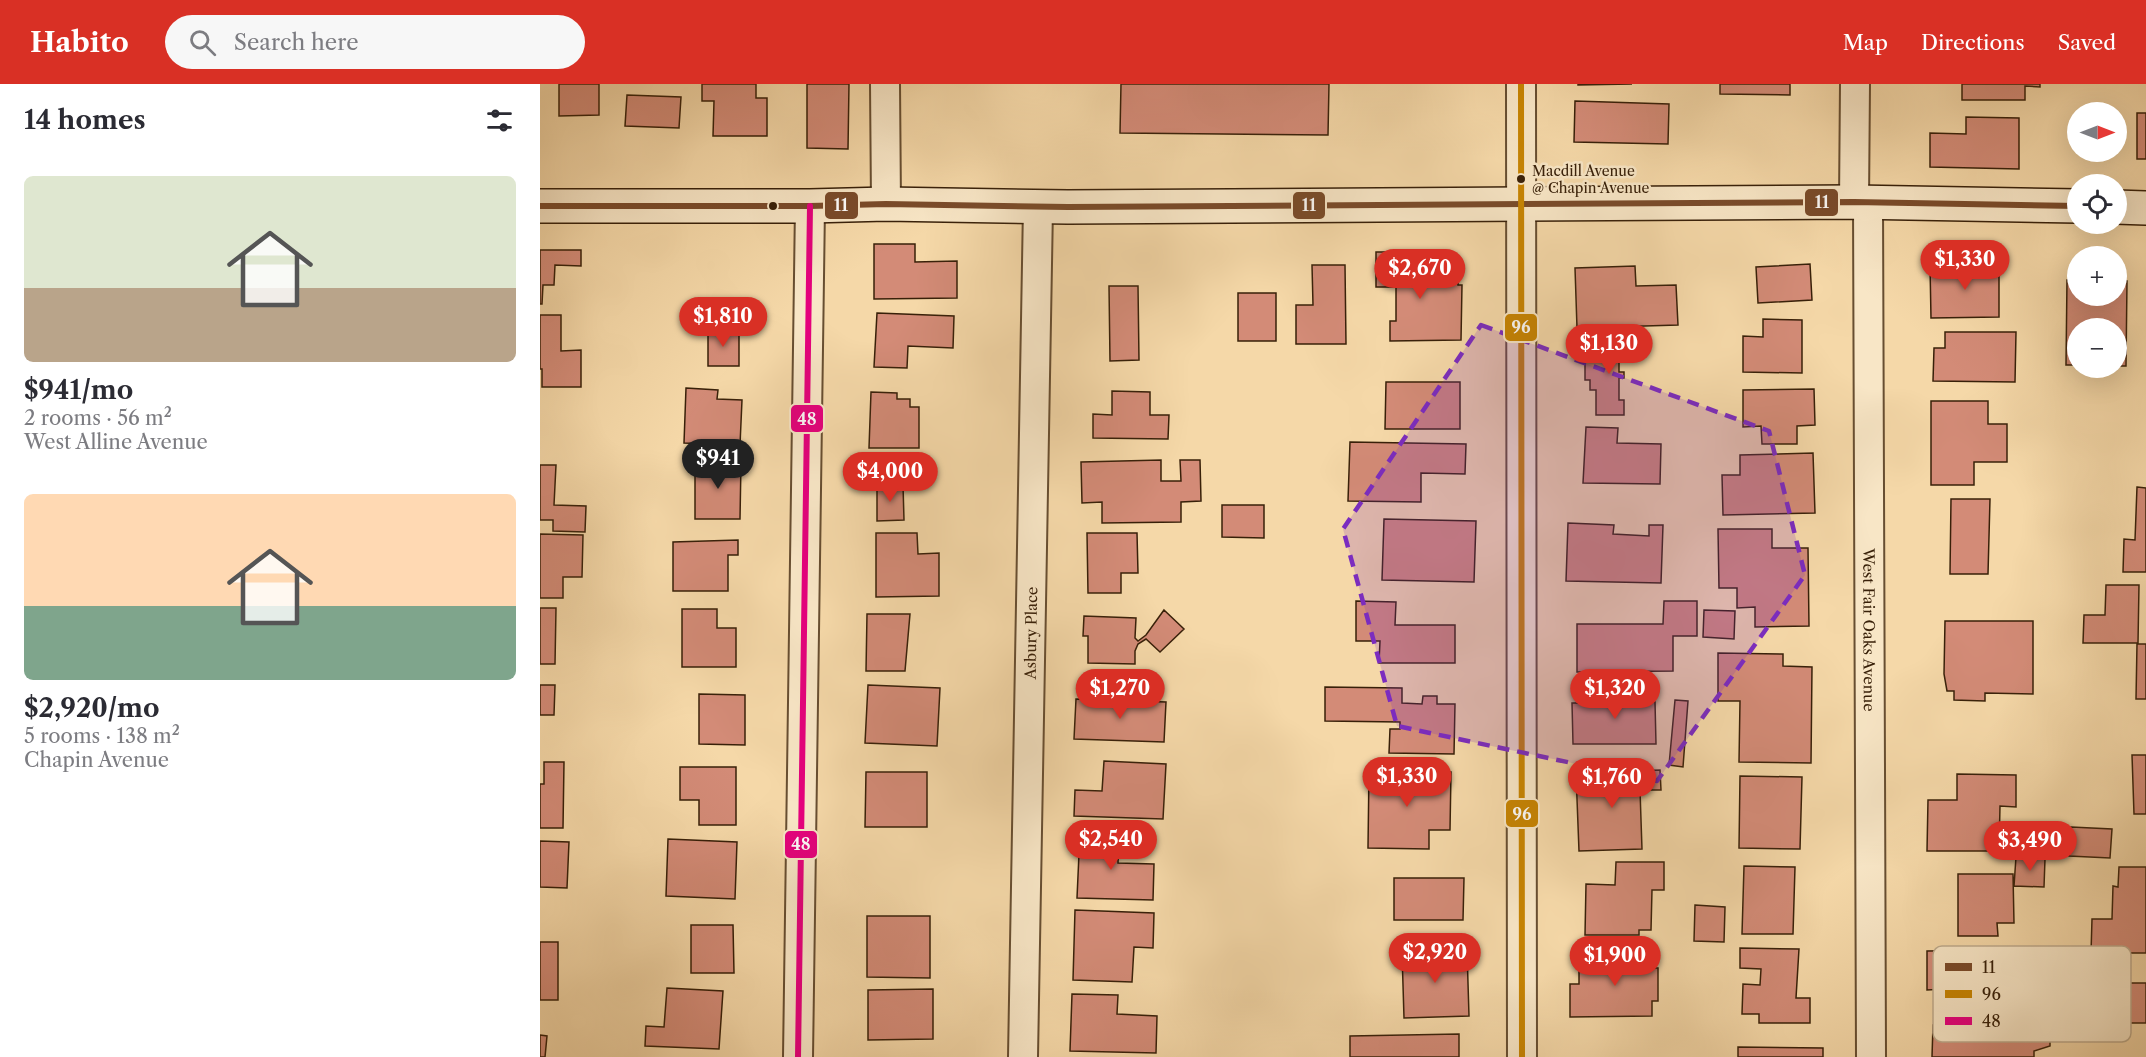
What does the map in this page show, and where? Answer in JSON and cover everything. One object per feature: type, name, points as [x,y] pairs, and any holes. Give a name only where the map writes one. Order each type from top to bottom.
[{"type":"street","points":[[885,84],[886,204]]},
{"type":"street","points":[[1521,84],[1523,203],[1522,1057]]},
{"type":"street","name":"West Fair Oaks Avenue","points":[[1855,84],[1861,202],[1871,1057]]},
{"type":"street","points":[[540,206],[886,204],[1038,207],[1861,202],[2067,206]]},
{"type":"street","points":[[798,1057],[810,206]]},
{"type":"street","name":"Asbury Place","points":[[1023,1057],[1038,207]]},
{"type":"street","points":[[2127,207],[2146,207]]},
{"type":"highlighted area","points":[[1481,325],[1769,431],[1805,575],[1657,781],[1397,726],[1343,529]]},
{"type":"building","points":[[559,84],[599,84],[599,115],[559,116]]},
{"type":"building","points":[[702,84],[756,84],[756,98],[767,98],[767,136],[713,136],[714,101],[702,101]]},
{"type":"building","points":[[807,84],[849,84],[848,149],[807,148]]},
{"type":"building","points":[[1121,84],[1329,84],[1328,135],[1120,133]]},
{"type":"building","points":[[1578,84],[1632,84],[1578,85]]},
{"type":"building","points":[[1720,84],[1790,84],[1790,95],[1720,94]]},
{"type":"building","points":[[1962,84],[2040,84],[2040,87],[2025,86],[2025,100],[1962,100]]},
{"type":"building","points":[[627,95],[681,97],[679,128],[625,126]]},
{"type":"building","points":[[1575,101],[1669,104],[1668,144],[1574,142]]},
{"type":"building","points":[[2137,113],[2146,113],[2146,159],[2137,159]]},
{"type":"building","points":[[1966,117],[2019,118],[2019,169],[1930,167],[1930,133],[1966,134]]},
{"type":"building","points":[[874,244],[915,244],[915,262],[957,261],[957,298],[874,299]]},
{"type":"building","points":[[540,250],[581,250],[581,266],[555,265],[554,285],[543,285],[542,304],[540,304]]},
{"type":"building","points":[[1376,252],[1415,252],[1415,266],[1427,266],[1427,276],[1458,276],[1458,285],[1462,285],[1461,340],[1390,341],[1390,321],[1396,321],[1396,287],[1376,287]]},
{"type":"building","points":[[1810,264],[1812,300],[1758,303],[1756,267]]},
{"type":"building","points":[[1999,264],[1999,317],[1931,318],[1930,265]]},
{"type":"building","points":[[1312,265],[1345,265],[1346,344],[1296,344],[1296,305],[1313,305]]},
{"type":"building","points":[[1635,266],[1636,286],[1676,285],[1678,325],[1577,328],[1575,268]]},
{"type":"building","points":[[2067,280],[2067,306],[2127,306],[2127,318],[2067,318],[2066,365]]},
{"type":"building","points":[[1109,286],[1138,286],[1139,360],[1110,361]]},
{"type":"building","points":[[1238,293],[1276,293],[1276,341],[1238,341]]},
{"type":"building","points":[[877,313],[954,316],[953,348],[908,346],[907,368],[874,367]]},
{"type":"building","points":[[540,315],[561,315],[561,351],[581,350],[581,387],[542,387]]},
{"type":"building","points":[[1763,319],[1802,320],[1802,373],[1743,372],[1743,336],[1763,337]]},
{"type":"building","points":[[708,330],[739,330],[739,366],[708,366]]},
{"type":"building","points":[[1945,332],[2016,332],[2015,382],[1933,381],[1934,348],[1945,348]]},
{"type":"building","points":[[1590,345],[1642,345],[1642,359],[1619,359],[1619,372],[1624,372],[1624,378],[1619,378],[1619,400],[1624,400],[1624,415],[1596,415],[1596,390],[1590,390],[1590,380],[1585,380],[1585,360],[1590,360]]},
{"type":"building","points":[[1386,382],[1460,382],[1460,429],[1385,429]]},
{"type":"building","points":[[686,388],[718,390],[717,399],[742,400],[740,445],[684,443]]},
{"type":"building","points":[[1814,389],[1815,425],[1797,426],[1797,444],[1762,444],[1761,426],[1743,427],[1743,390]]},
{"type":"building","points":[[1112,391],[1150,392],[1150,415],[1169,415],[1168,439],[1093,438],[1093,414],[1112,415]]},
{"type":"building","points":[[871,392],[897,393],[897,399],[910,399],[910,407],[919,407],[919,448],[869,448]]},
{"type":"building","points":[[1931,401],[1988,401],[1988,424],[2007,424],[2007,462],[1974,462],[1974,485],[1931,485]]},
{"type":"building","points":[[1586,427],[1618,428],[1617,443],[1661,444],[1660,484],[1583,483]]},
{"type":"building","points":[[1350,442],[1466,444],[1465,474],[1421,473],[1421,502],[1348,501]]},
{"type":"building","points":[[1813,453],[1815,513],[1723,515],[1722,475],[1740,475],[1740,455]]},
{"type":"building","points":[[1161,460],[1161,481],[1181,481],[1180,460],[1200,460],[1201,501],[1181,502],[1181,522],[1102,523],[1102,502],[1082,503],[1081,462]]},
{"type":"building","points":[[695,461],[741,462],[740,519],[695,519]]},
{"type":"building","points":[[540,465],[556,465],[554,505],[586,506],[585,532],[553,531],[553,520],[540,520]]},
{"type":"building","points":[[877,485],[903,485],[904,520],[877,521]]},
{"type":"building","points":[[2137,487],[2146,488],[2146,572],[2123,572],[2124,539],[2135,540]]},
{"type":"building","points":[[1951,499],[1990,499],[1988,574],[1950,574]]},
{"type":"building","points":[[1222,505],[1264,505],[1264,538],[1222,537]]},
{"type":"building","points":[[1384,519],[1476,521],[1474,582],[1382,580]]},
{"type":"building","points":[[1568,523],[1614,525],[1613,534],[1649,536],[1649,525],[1663,525],[1661,583],[1566,581]]},
{"type":"building","points":[[1718,529],[1772,529],[1772,548],[1808,548],[1809,626],[1755,627],[1755,607],[1737,608],[1737,588],[1719,588]]},
{"type":"building","points":[[876,533],[917,533],[918,554],[939,553],[939,596],[876,597]]},
{"type":"building","points":[[1087,533],[1137,533],[1138,573],[1121,573],[1121,593],[1088,593]]},
{"type":"building","points":[[540,534],[583,535],[582,577],[563,577],[563,598],[540,598]]},
{"type":"building","points":[[738,540],[738,555],[728,555],[728,591],[673,591],[673,542]]},
{"type":"building","points":[[2106,585],[2139,585],[2138,643],[2083,643],[2084,615],[2105,615]]},
{"type":"building","points":[[1356,601],[1396,602],[1395,625],[1455,625],[1455,663],[1379,663],[1380,641],[1356,641]]},
{"type":"building","points":[[1664,601],[1697,601],[1697,636],[1673,636],[1673,671],[1577,672],[1577,624],[1663,624]]},
{"type":"building","points":[[540,608],[556,608],[555,664],[540,664]]},
{"type":"building","points":[[682,609],[717,609],[717,628],[736,628],[736,667],[682,667]]},
{"type":"building","points":[[1164,610],[1184,629],[1160,652],[1146,639],[1138,644],[1135,651],[1135,664],[1088,663],[1088,636],[1083,636],[1084,616],[1136,618],[1135,638],[1138,641],[1146,635]]},
{"type":"building","points":[[1704,610],[1735,611],[1734,639],[1703,637]]},
{"type":"building","points":[[867,614],[910,614],[905,671],[866,671]]},
{"type":"building","points":[[1945,621],[2033,621],[2033,694],[1985,693],[1985,701],[1954,700],[1954,691],[1947,691],[1944,674]]},
{"type":"building","points":[[2137,644],[2146,644],[2146,699],[2136,699]]},
{"type":"building","points":[[1718,653],[1783,654],[1783,666],[1812,667],[1811,763],[1739,762],[1740,701],[1718,701]]},
{"type":"building","points":[[1613,682],[1634,682],[1635,702],[1655,702],[1656,744],[1573,744],[1572,703],[1613,703]]},
{"type":"building","points":[[540,685],[555,685],[554,715],[540,715]]},
{"type":"building","points":[[868,685],[940,688],[937,746],[865,743]]},
{"type":"building","points":[[1325,687],[1402,688],[1402,703],[1422,704],[1423,696],[1437,696],[1437,704],[1455,704],[1454,754],[1389,753],[1390,729],[1400,729],[1400,722],[1325,721]]},
{"type":"building","points":[[699,694],[745,695],[745,745],[699,744]]},
{"type":"building","points":[[1076,699],[1166,702],[1164,742],[1074,739]]},
{"type":"building","points":[[1675,700],[1688,701],[1683,767],[1669,765]]},
{"type":"building","points":[[2132,755],[2146,755],[2146,814],[2134,814]]},
{"type":"building","points":[[1104,761],[1166,764],[1163,819],[1074,816],[1075,790],[1102,791]]},
{"type":"building","points":[[544,762],[564,762],[563,828],[540,828],[540,784],[544,784]]},
{"type":"building","points":[[680,767],[736,767],[736,825],[699,825],[699,800],[680,800]]},
{"type":"building","points":[[1660,770],[1661,790],[1640,790],[1642,849],[1579,851],[1576,773]]},
{"type":"building","points":[[1369,771],[1451,772],[1450,830],[1429,830],[1429,849],[1368,848]]},
{"type":"building","points":[[866,772],[927,772],[927,827],[865,827]]},
{"type":"building","points":[[1957,774],[2016,775],[2016,807],[2000,806],[1999,851],[1927,851],[1928,800],[1957,800]]},
{"type":"building","points":[[1740,776],[1802,777],[1800,849],[1739,848]]},
{"type":"building","points":[[2071,827],[2112,829],[2110,858],[2069,856]]},
{"type":"building","points":[[1080,832],[1119,833],[1118,863],[1154,864],[1153,900],[1077,898]]},
{"type":"building","points":[[668,839],[737,842],[735,899],[666,896]]},
{"type":"building","points":[[540,841],[569,842],[567,888],[540,887]]},
{"type":"building","points":[[2016,857],[2045,859],[2044,887],[2014,886]]},
{"type":"building","points":[[1616,862],[1664,862],[1664,890],[1652,890],[1651,930],[1639,930],[1639,935],[1585,935],[1586,884],[1615,885]]},
{"type":"building","points":[[1744,866],[1795,867],[1793,934],[1742,934]]},
{"type":"building","points":[[2119,867],[2146,867],[2146,953],[2131,953],[2131,946],[2091,946],[2092,919],[2112,919],[2113,886],[2118,887]]},
{"type":"building","points":[[1958,874],[2013,874],[2014,923],[1997,923],[1998,936],[1958,936]]},
{"type":"building","points":[[1394,878],[1464,878],[1463,920],[1394,920]]},
{"type":"building","points":[[1695,905],[1725,907],[1724,942],[1694,941]]},
{"type":"building","points":[[1075,910],[1154,913],[1153,948],[1134,947],[1132,982],[1073,980]]},
{"type":"building","points":[[867,916],[930,916],[930,978],[867,977]]},
{"type":"building","points":[[691,925],[733,925],[734,973],[691,973]]},
{"type":"building","points":[[540,942],[558,942],[558,1000],[540,1000]]},
{"type":"building","points":[[1599,948],[1637,948],[1637,968],[1658,968],[1658,1001],[1652,1001],[1652,1016],[1570,1017],[1570,984],[1579,984],[1579,970],[1599,970]]},
{"type":"building","points":[[1740,948],[1799,949],[1796,998],[1810,998],[1810,1023],[1759,1023],[1759,1014],[1742,1014],[1743,984],[1760,985],[1761,969],[1740,968]]},
{"type":"building","points":[[1467,950],[1469,1016],[1404,1018],[1402,952]]},
{"type":"building","points":[[1927,951],[1933,951],[1933,990],[1927,990]]},
{"type":"building","points":[[2131,983],[2146,983],[2146,1023],[2131,1023]]},
{"type":"building","points":[[667,988],[723,991],[719,1049],[645,1046],[646,1026],[664,1027]]},
{"type":"building","points":[[933,989],[933,1039],[868,1040],[868,990]]},
{"type":"building","points":[[1072,994],[1118,995],[1117,1014],[1157,1016],[1156,1053],[1070,1051]]},
{"type":"building","points":[[1933,1025],[1933,1042],[2050,1042],[2050,1046],[2034,1051],[2034,1057],[1932,1057]]},
{"type":"building","points":[[1459,1034],[1459,1057],[1350,1057],[1350,1036]]},
{"type":"building","points":[[540,1035],[547,1036],[545,1057],[540,1057]]},
{"type":"building","points":[[1738,1047],[1823,1048],[1823,1057],[1738,1057]]},
{"type":"transit line","name":"96","points":[[1521,84],[1522,1057]]},
{"type":"transit line","name":"11","points":[[540,206],[886,204],[1068,207],[1854,202],[2067,206]]},
{"type":"transit line","name":"48","points":[[798,1057],[810,206]]},
{"type":"place","name":"Macdill Avenue @ Chapin Avenue","points":[[1521,179]]}]
